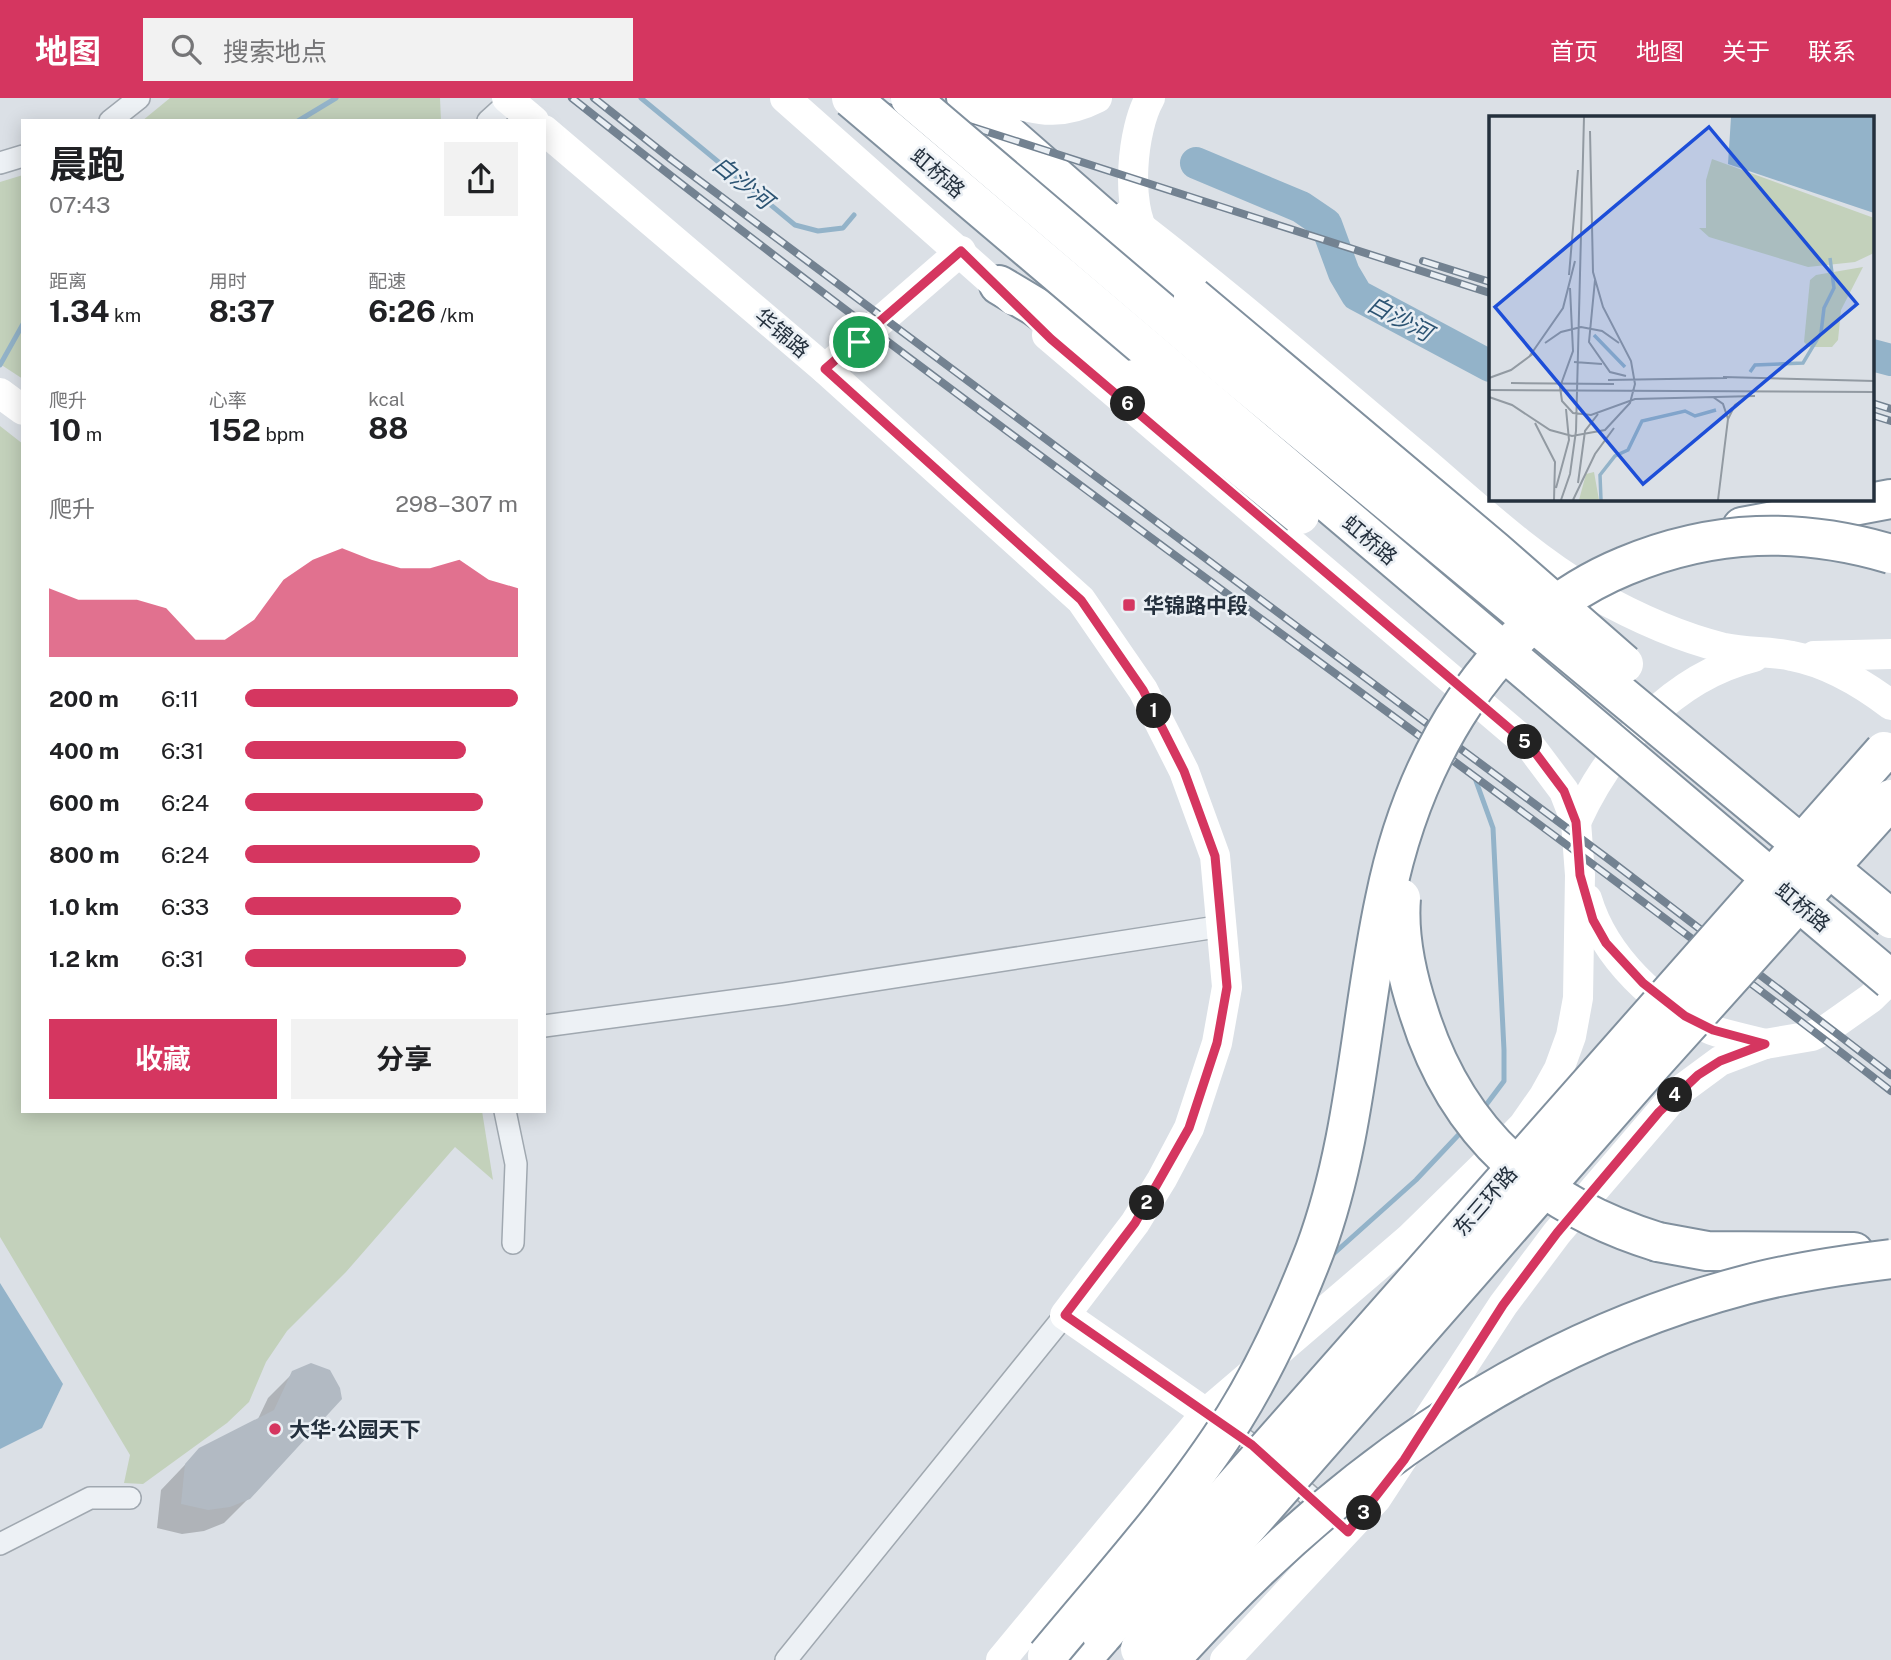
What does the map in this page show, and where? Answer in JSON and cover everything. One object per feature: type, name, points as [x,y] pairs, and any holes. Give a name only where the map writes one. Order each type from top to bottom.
[{"type":"highway","name":"虹桥路","points":[[851,98],[1891,981]]},
{"type":"highway","name":"虹桥路","points":[[910,98],[1223,364],[1882,912]]},
{"type":"highway","points":[[967,98],[1193,297],[1598,641],[1760,791],[1882,912]]},
{"type":"highway","points":[[999,285],[1036,307],[1134,379],[1372,574],[1586,757],[1891,981]]},
{"type":"highway","points":[[1102,1654],[1160,1521],[1234,1417],[1270,1353],[1316,1245],[1335,1180],[1367,1016],[1385,899],[1419,789],[1448,725],[1504,650],[1572,594],[1609,573],[1686,543],[1755,523],[1891,499]]},
{"type":"highway","points":[[1686,543],[1741,536],[1802,536],[1860,545],[1891,554]]},
{"type":"highway","name":"东三环路","points":[[1102,1654],[1891,744]]},
{"type":"highway","points":[[1419,789],[1404,855],[1401,905],[1403,944],[1413,995],[1426,1038],[1442,1073],[1466,1114],[1497,1149],[1533,1183],[1569,1206],[1613,1228],[1658,1242],[1707,1251],[1891,1252]]},
{"type":"highway","name":"东三环路","points":[[1102,1654],[1650,1067],[1891,799]]},
{"type":"highway","points":[[1102,1654],[1288,1538],[1404,1446],[1478,1397],[1544,1361],[1680,1305],[1795,1273],[1891,1259]]},
{"type":"main road","points":[[785,98],[999,285],[1051,339],[1531,747],[1564,791],[1576,822],[1580,875],[1578,998],[1571,1036],[1559,1069],[1544,1096],[1523,1126],[1453,1198],[1206,1413],[1002,1660]]},
{"type":"main road","points":[[967,98],[1213,283],[1474,504],[1563,573],[1620,608],[1697,640],[1762,655],[1891,654]]},
{"type":"main road","points":[[995,98],[1045,112],[1076,108],[1097,98]]},
{"type":"main road","points":[[1150,98],[1137,135],[1133,166],[1140,227],[1193,297]]},
{"type":"main road","points":[[509,99],[532,119]]},
{"type":"main road","name":"华锦路","points":[[546,132],[825,369],[1081,600],[1143,690],[1184,771],[1215,856],[1227,987],[1217,1043],[1189,1128],[1135,1223],[1065,1315]]},
{"type":"main road","points":[[825,369],[961,251]]},
{"type":"main road","points":[[1576,822],[1594,787],[1656,711],[1703,675],[1723,664],[1762,655]]},
{"type":"main road","points":[[1792,655],[1862,684],[1891,705]]},
{"type":"main road","points":[[1580,875],[1593,920],[1606,943],[1643,983],[1685,1016],[1713,1030],[1765,1044]]},
{"type":"main road","points":[[1225,1660],[1348,1532],[1404,1460],[1503,1305],[1557,1233],[1659,1112],[1698,1075],[1720,1061],[1765,1044],[1812,1036],[1845,1018],[1891,981]]},
{"type":"main road","points":[[1065,1315],[1206,1413]]},
{"type":"street","points":[[113,119],[139,98]]},
{"type":"street","points":[[490,119],[509,99]]},
{"type":"street","points":[[0,163],[21,157]]},
{"type":"street","points":[[546,1026],[784,994],[1223,926]]},
{"type":"street","points":[[505,1113],[516,1164],[513,1243]]},
{"type":"street","points":[[786,1660],[1065,1315]]},
{"type":"street","points":[[1206,1413],[1252,1445],[1348,1532]]},
{"type":"street","points":[[0,1544],[90,1498],[130,1498]]},
{"type":"green space","points":[[170,98],[440,98],[441,119],[144,119]]},
{"type":"green space","points":[[21,176],[21,378],[0,364],[0,182]]},
{"type":"green space","points":[[0,426],[21,442],[21,1113],[482,1113],[493,1180],[455,1147],[346,1272],[287,1331],[266,1362],[249,1402],[227,1423],[143,1484],[124,1483],[130,1455],[0,1237]]},
{"type":"water","points":[[0,1283],[63,1384],[42,1428],[0,1449]]},
{"type":"building","name":"大华·公园天下","points":[[311,1363],[330,1370],[340,1388],[342,1399],[250,1499],[230,1507],[208,1510],[181,1504],[185,1464],[199,1448],[274,1410],[292,1371]]},
{"type":"waterway","name":"白沙河","points":[[301,119],[336,98]]},
{"type":"waterway","name":"白沙河","points":[[641,98],[795,225],[818,231],[843,228],[854,215]]},
{"type":"waterway","name":"白沙河","points":[[1196,163],[1301,207],[1326,224],[1344,273],[1357,295],[1489,365]]},
{"type":"waterway","name":"白沙河","points":[[0,365],[21,328]]},
{"type":"waterway","name":"白沙河","points":[[1874,356],[1891,360]]},
{"type":"waterway","points":[[1476,781],[1493,828],[1504,1050],[1504,1081],[1483,1109]]},
{"type":"waterway","points":[[1330,1257],[1416,1180],[1464,1129]]},
{"type":"railway","points":[[572,98],[899,350],[1562,841],[1891,1091]]},
{"type":"railway","points":[[594,98],[672,160],[1611,861],[1891,1075]]},
{"type":"railway","points":[[882,98],[1489,293]]},
{"type":"railway","points":[[1423,261],[1489,282]]},
{"type":"railway","points":[[1874,404],[1891,409]]},
{"type":"railway","points":[[1874,416],[1891,421]]},
{"type":"place","name":"华锦路中段","points":[[1129,605]]},
{"type":"place","name":"大华·公园天下","points":[[275,1429]]},
{"type":"route","points":[[961,251],[999,285],[1051,339],[1222,481],[1531,747],[1551,770],[1564,791],[1576,822],[1580,875],[1593,920],[1606,943],[1643,983],[1685,1016],[1713,1030],[1765,1044],[1720,1061],[1698,1075],[1659,1112],[1557,1233],[1503,1305],[1450,1384],[1404,1460],[1348,1532],[1315,1499],[1252,1445],[1065,1315],[1135,1223],[1162,1179],[1189,1128],[1217,1043],[1227,987],[1215,856],[1184,771],[1143,690],[1081,600],[825,369],[859,342],[961,251]]}]
